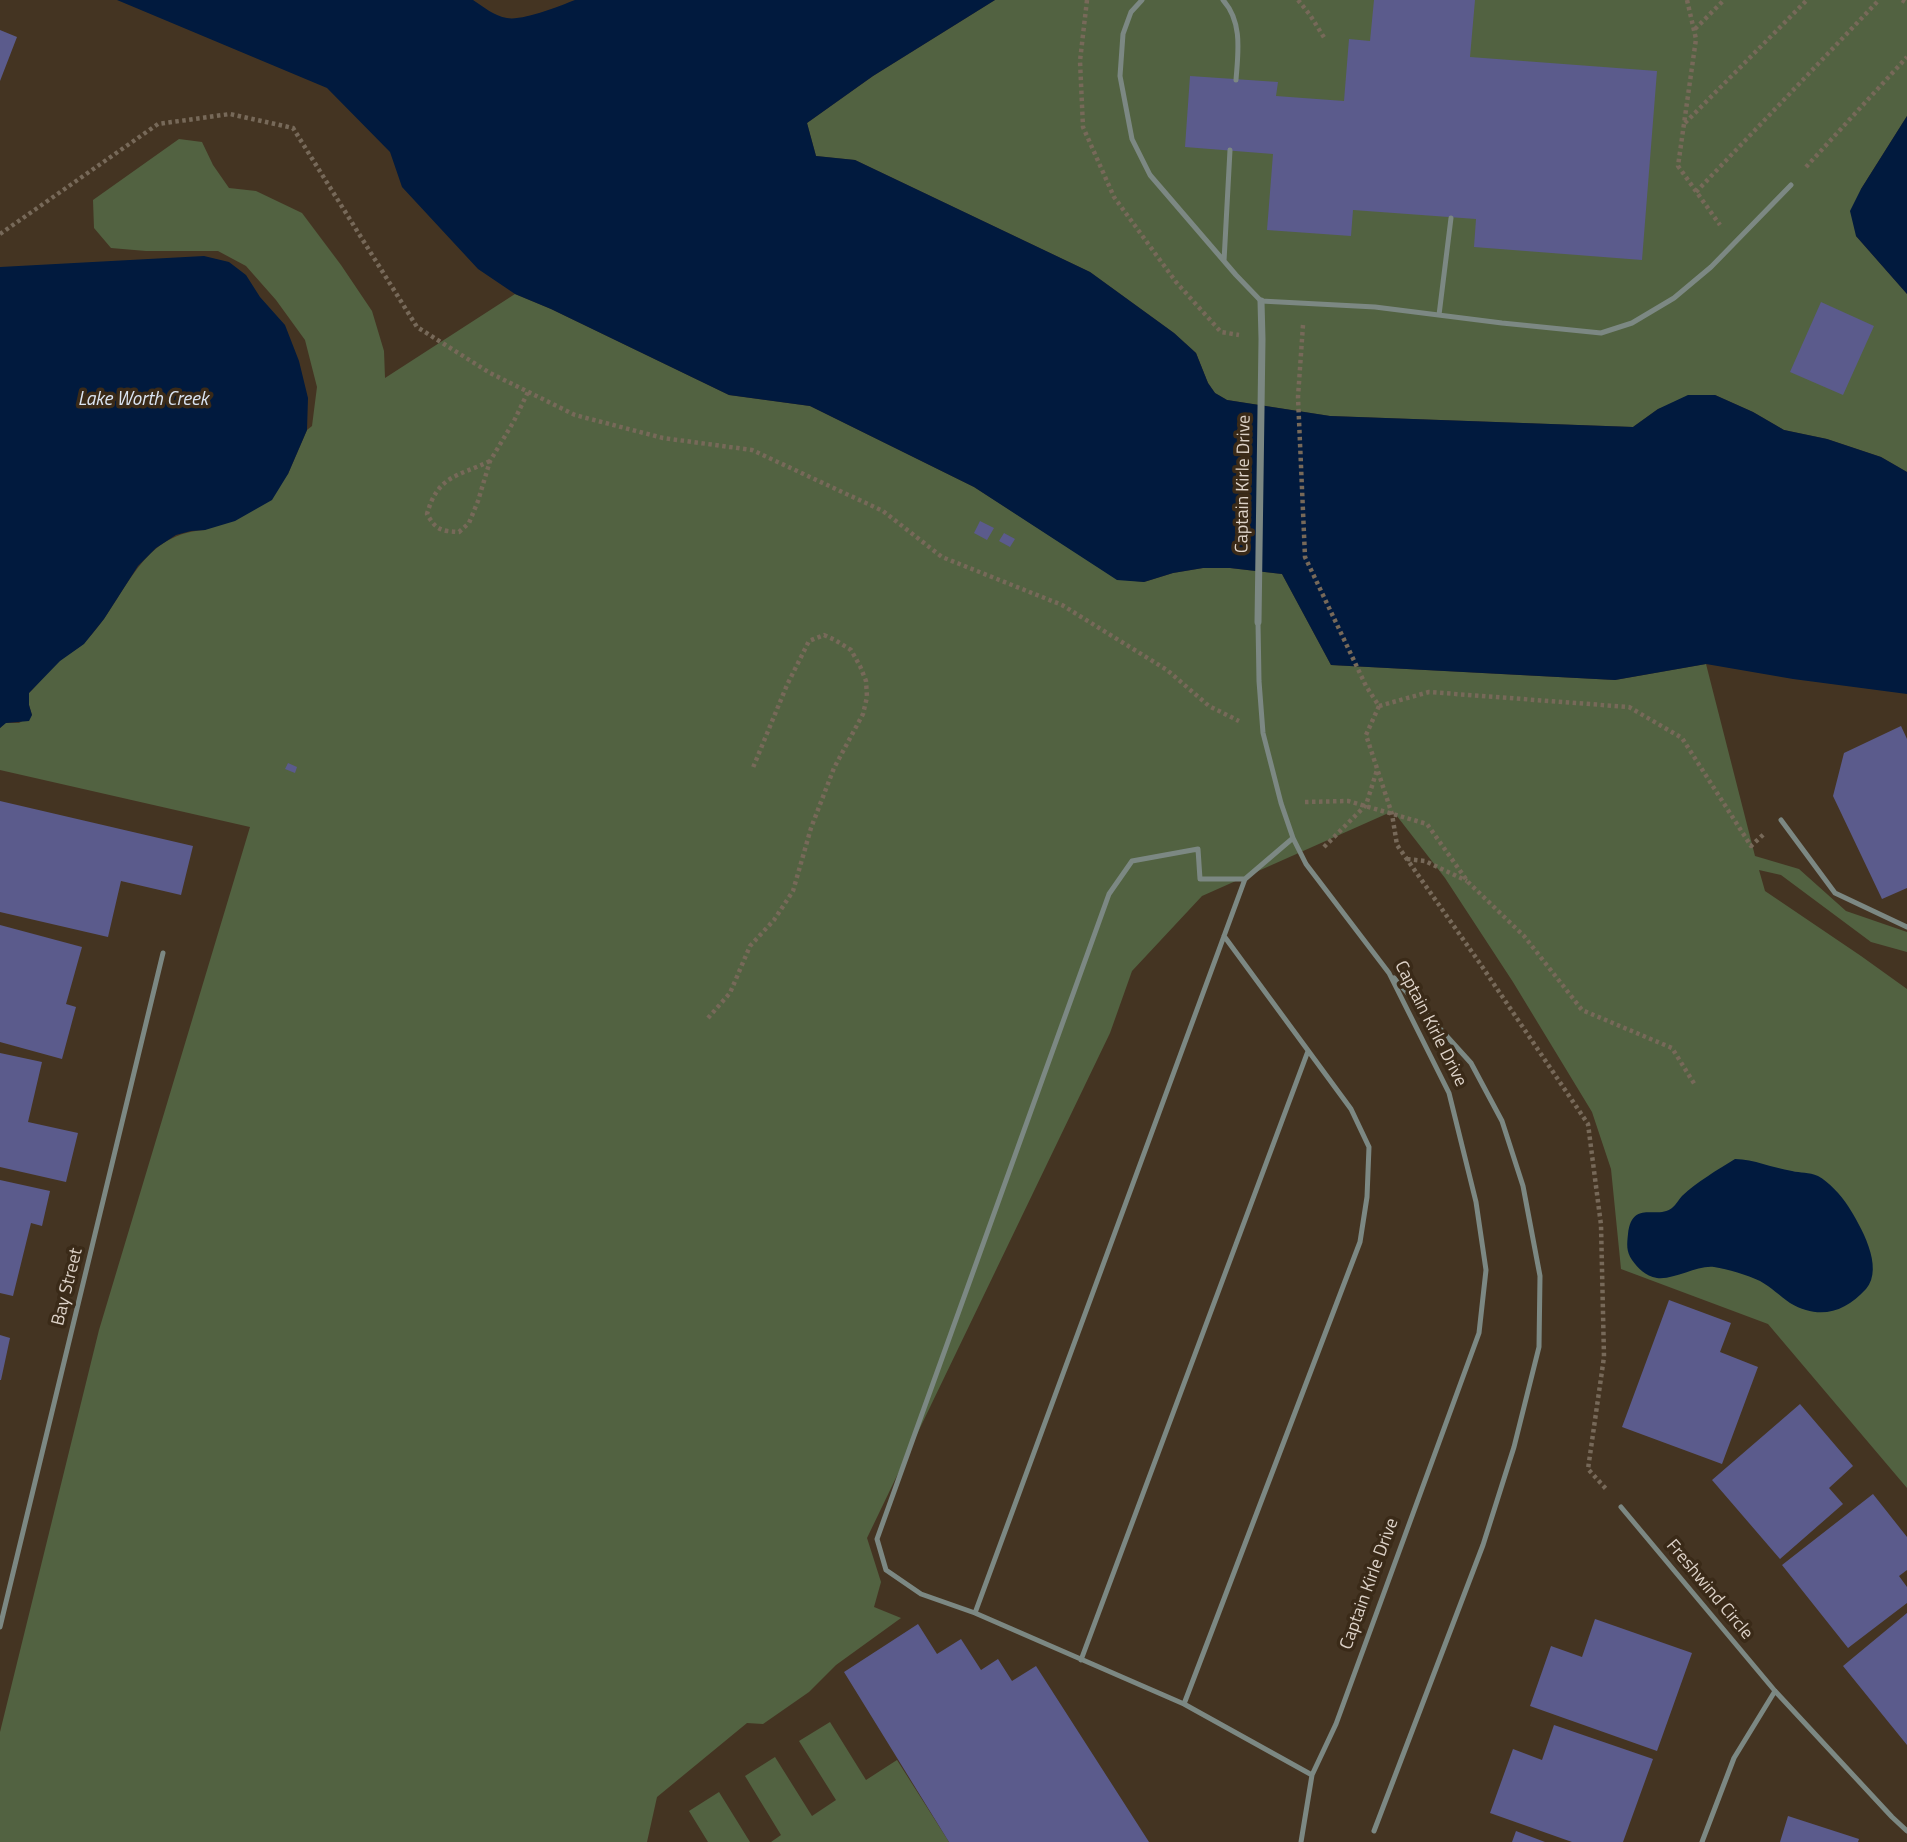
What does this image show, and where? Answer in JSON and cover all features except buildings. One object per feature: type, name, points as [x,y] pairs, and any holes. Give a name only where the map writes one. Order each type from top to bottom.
[{"type":"street","name":"Captain Kirle Drive","points":[[1258,622],[1261,301]]},
{"type":"lane","points":[[1142,0],[1131,12],[1123,34],[1120,76],[1132,139],[1150,175],[1261,301],[1375,307],[1601,333],[1632,323],[1674,298],[1711,267],[1791,184]]},
{"type":"lane","points":[[1223,0],[1231,9],[1239,41],[1236,80]]},
{"type":"lane","points":[[1224,261],[1230,150]]},
{"type":"lane","points":[[1439,315],[1451,218]]},
{"type":"lane","name":"Captain Kirle Drive","points":[[1258,622],[1263,733],[1293,838],[1307,864],[1390,973],[1449,1093],[1476,1202],[1486,1270],[1479,1333],[1336,1724],[1312,1775],[1301,1842]]},
{"type":"lane","points":[[1781,820],[1835,893],[1907,927]]},
{"type":"lane","points":[[975,1613],[1245,879],[1293,838]]},
{"type":"lane","points":[[1245,879],[1200,879],[1198,849],[1132,861],[1109,894],[877,1539],[886,1570],[920,1594],[975,1613],[1184,1704],[1312,1775]]},
{"type":"lane","points":[[1184,1704],[1360,1242],[1367,1197],[1369,1147],[1350,1109],[1224,936]]},
{"type":"lane","name":"Bay Street","points":[[0,1627],[163,953]]},
{"type":"lane","points":[[1374,1831],[1483,1545],[1514,1447],[1539,1347],[1540,1276],[1523,1186],[1502,1121],[1471,1063],[1390,973]]},
{"type":"lane","points":[[1081,1660],[1308,1051]]},
{"type":"lane","name":"Freshwind Circle","points":[[1621,1507],[1775,1690],[1907,1831]]},
{"type":"lane","points":[[1702,1842],[1734,1758],[1775,1690]]},
{"type":"path","points":[[1298,0],[1325,39]]},
{"type":"path","points":[[1686,0],[1696,39],[1678,166],[1733,244]]},
{"type":"path","points":[[1694,29],[1724,0]]},
{"type":"path","points":[[1685,123],[1807,0]]},
{"type":"path","points":[[1696,191],[1879,0]]},
{"type":"path","points":[[1902,0],[1907,3]]},
{"type":"path","points":[[1791,184],[1907,57]]},
{"type":"path","points":[[0,234],[158,124],[230,114],[293,128],[417,327],[490,373],[575,415],[663,438],[752,450],[883,511],[942,557],[1062,605],[1167,670],[1209,706],[1263,733]]},
{"type":"path","points":[[1305,304],[1298,397],[1305,557],[1366,686],[1379,706]]},
{"type":"path","points":[[490,461],[453,476],[440,485],[427,514],[434,526],[443,531],[459,532],[469,523],[490,461],[528,392]]},
{"type":"path","points":[[708,1018],[730,993],[750,946],[774,920],[793,891],[811,828],[834,768],[863,714],[867,697],[866,681],[850,650],[824,635],[809,641],[786,685],[752,770]]},
{"type":"path","points":[[1379,706],[1429,692],[1629,708],[1682,738],[1751,846],[1781,820]]},
{"type":"path","points":[[1379,706],[1366,735],[1392,814],[1397,845],[1588,1124],[1601,1225],[1604,1357],[1588,1469],[1621,1507]]},
{"type":"path","points":[[1307,864],[1366,805],[1377,769]]},
{"type":"path","points":[[1281,803],[1348,801],[1427,824],[1468,882],[1524,936],[1582,1010],[1672,1048],[1695,1085]]},
{"type":"path","points":[[1407,859],[1425,861],[1468,882]]},
{"type":"green space","points":[[995,0],[1907,0],[1907,116],[1861,189],[1856,236],[1907,294],[1907,472],[1881,457],[1827,439],[1784,430],[1715,395],[1658,409],[1633,427],[1330,416],[1227,400],[1215,393],[1208,383],[1196,353],[1174,333],[1090,272],[855,160],[816,156],[807,123],[873,76]]},
{"type":"green space","points":[[179,139],[202,142],[213,165],[229,188],[256,191],[302,213],[372,311],[384,351],[385,378],[515,294],[729,395],[810,406],[974,487],[1117,579],[1144,582],[1203,568],[1282,574],[1331,665],[1615,680],[1706,664],[1755,856],[1799,869],[1846,911],[1907,932],[1907,952],[1871,942],[1781,875],[1759,870],[1765,891],[1907,989],[1907,1488],[1768,1324],[1621,1269],[1611,1169],[1592,1112],[1513,982],[1445,878],[1393,811],[1202,896],[1132,971],[1110,1033],[867,1538],[881,1582],[874,1607],[901,1618],[836,1665],[809,1692],[763,1724],[747,1723],[657,1797],[647,1842],[0,1842],[0,1732],[99,1330],[250,827],[0,770],[0,728],[5,723],[19,723],[32,715],[29,693],[54,666],[81,645],[98,627],[147,557],[182,534],[205,530],[288,474],[307,430],[312,426],[317,387],[305,340],[276,300],[246,266],[218,251],[111,248],[94,228],[93,200]]},
{"type":"green space","points":[[830,1722],[866,1780],[897,1760],[949,1842],[771,1842],[781,1835],[745,1776],[775,1757],[812,1816],[836,1800],[799,1741]]},
{"type":"green space","points":[[719,1792],[750,1842],[708,1842],[689,1811]]},
{"type":"water","points":[[117,0],[473,0],[498,15],[514,18],[575,0],[995,0],[873,76],[807,123],[816,156],[855,160],[1090,272],[1174,333],[1196,353],[1208,383],[1215,393],[1227,400],[1330,416],[1633,427],[1658,409],[1688,395],[1715,395],[1784,430],[1827,439],[1881,457],[1907,472],[1907,694],[1706,664],[1615,680],[1331,665],[1282,574],[1203,568],[1144,582],[1117,580],[974,487],[810,406],[729,395],[515,294],[478,269],[402,187],[390,152],[327,88]]},
{"type":"water","points":[[1907,116],[1907,294],[1856,236],[1850,211]]},
{"type":"water","name":"Lake Worth Creek","points":[[204,256],[229,262],[246,275],[260,297],[285,325],[299,361],[308,398],[307,430],[288,474],[272,500],[235,521],[176,535],[156,548],[138,566],[104,619],[84,644],[60,661],[29,693],[32,715],[29,721],[6,723],[0,728],[0,267]]},
{"type":"water","points":[[1735,1159],[1815,1175],[1838,1193],[1859,1224],[1872,1258],[1871,1280],[1858,1297],[1831,1311],[1811,1311],[1790,1303],[1760,1281],[1743,1274],[1707,1267],[1657,1278],[1645,1274],[1637,1266],[1627,1247],[1630,1223],[1634,1217],[1672,1208],[1694,1186]]}]
